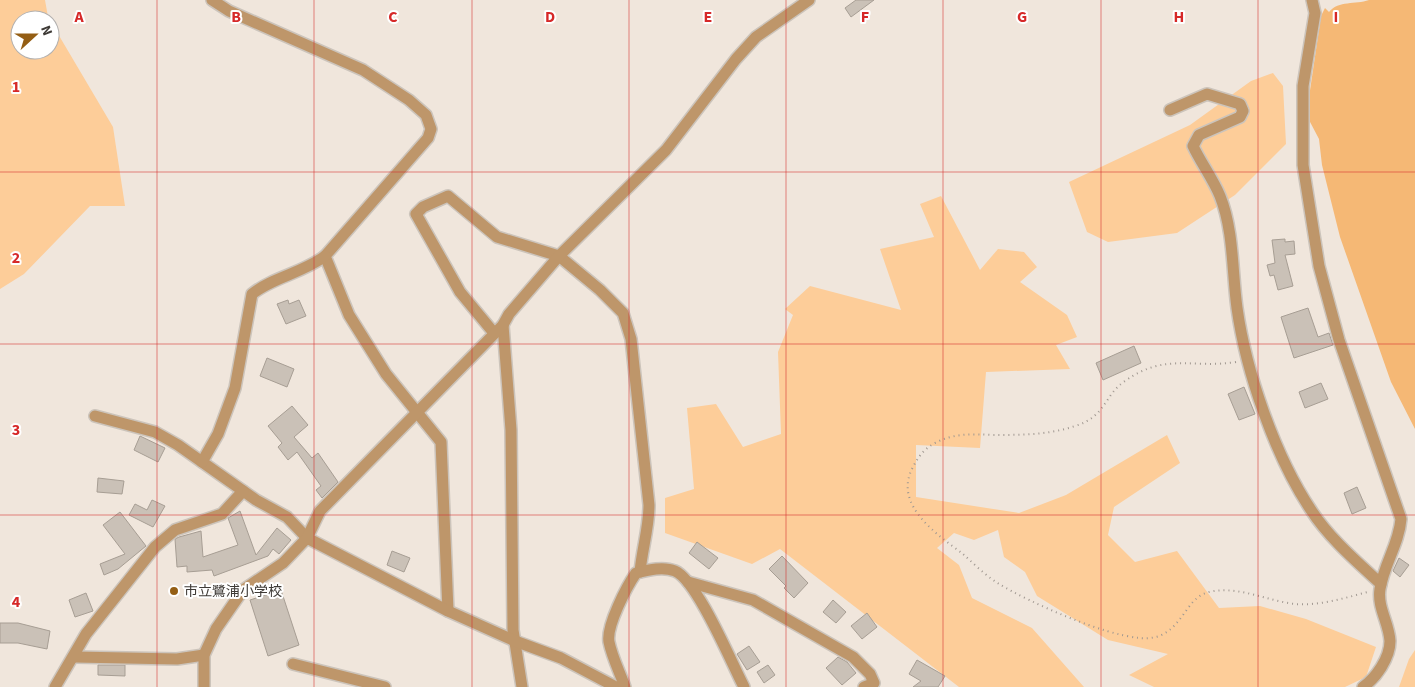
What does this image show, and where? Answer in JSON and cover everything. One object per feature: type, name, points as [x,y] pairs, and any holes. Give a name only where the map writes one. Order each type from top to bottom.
[{"type":"street","points":[[202,462],[218,434],[235,388],[252,294],[260,287],[286,277],[325,256],[428,138],[431,129],[426,115],[410,100],[363,70],[229,11],[212,0]]},
{"type":"street","points":[[204,687],[204,655],[216,629],[243,590],[283,563],[307,538],[320,512],[419,413],[498,329],[559,256],[666,150],[736,59],[756,37],[810,0]]},
{"type":"street","points":[[1312,0],[1315,13],[1304,86],[1303,165],[1319,266],[1339,340],[1401,519],[1400,531],[1380,586],[1379,598],[1390,642],[1384,661],[1373,680],[1364,687]]},
{"type":"street","points":[[1170,110],[1207,94],[1232,100],[1240,104],[1243,111],[1240,116],[1200,135],[1193,146],[1220,196],[1227,223],[1237,310],[1248,360],[1269,424],[1294,481],[1311,511],[1347,553],[1380,586]]},
{"type":"street","points":[[522,687],[515,641],[511,566],[512,430],[498,329],[460,292],[416,214],[423,207],[448,196],[497,237],[559,256],[600,290],[623,313],[631,339],[649,505],[649,526],[641,556],[640,572]]},
{"type":"street","points":[[325,256],[349,315],[386,374],[441,442],[448,611]]},
{"type":"street","points":[[95,416],[156,432],[178,445],[243,491],[287,517],[307,538],[448,611],[515,641],[561,658],[616,687]]},
{"type":"street","points":[[55,687],[75,657],[86,634],[154,547],[175,530],[222,514],[243,491]]},
{"type":"street","points":[[625,687],[609,641],[613,621],[630,581],[636,573],[656,569],[675,571],[688,582],[701,601],[744,687]]},
{"type":"street","points":[[688,582],[753,600],[853,657],[870,674],[874,683],[864,687]]},
{"type":"street","points":[[75,657],[177,658],[204,655]]},
{"type":"street","points":[[293,664],[385,687]]},
{"type":"path","points":[[1248,360],[1216,365],[1182,362],[1166,363],[1124,381],[1092,420],[1054,432],[950,436],[933,444],[920,455],[910,471],[908,488],[912,506],[922,521],[998,583],[1100,629],[1140,638],[1150,638],[1171,629],[1199,597],[1204,593],[1219,589],[1295,604],[1318,604],[1380,586]]},
{"type":"shaded area","points":[[0,0],[45,0],[47,10],[10,10],[10,60],[60,60],[60,37],[113,127],[125,206],[90,206],[24,274],[0,289]]},
{"type":"shaded area","points":[[1369,0],[1415,0],[1415,429],[1391,382],[1340,237],[1322,165],[1319,139],[1309,120],[1309,97],[1321,16],[1325,8],[1329,12],[1342,4]]},
{"type":"shaded area","points":[[1273,73],[1283,86],[1286,144],[1235,195],[1177,233],[1108,242],[1087,232],[1069,182],[1190,125],[1251,81]]},
{"type":"shaded area","points":[[941,196],[980,270],[998,249],[1024,252],[1037,267],[1020,282],[1067,315],[1077,337],[1056,345],[1070,369],[986,372],[980,448],[916,445],[916,497],[1019,513],[1066,495],[1167,435],[1180,463],[1114,507],[1108,535],[1135,562],[1177,551],[1219,608],[1260,606],[1306,619],[1376,647],[1366,677],[1345,687],[1154,687],[1129,675],[1168,654],[1108,640],[1037,596],[1025,572],[1004,557],[998,530],[974,540],[954,533],[937,548],[959,565],[972,598],[1032,628],[1084,687],[959,687],[780,549],[752,564],[665,533],[665,498],[694,489],[687,408],[716,404],[743,447],[781,434],[778,352],[793,315],[785,309],[810,286],[901,310],[880,249],[934,237],[920,204]]},
{"type":"shaded area","points":[[1415,650],[1415,687],[1399,687],[1409,659]]},
{"type":"building","points":[[856,0],[874,0],[851,17],[845,8]]},
{"type":"building","points":[[1285,239],[1285,242],[1294,241],[1295,254],[1285,255],[1293,286],[1278,290],[1274,275],[1270,276],[1267,265],[1275,263],[1272,240]]},
{"type":"building","points":[[288,300],[289,304],[299,300],[306,316],[286,324],[277,304]]},
{"type":"building","points":[[1308,308],[1318,337],[1329,333],[1333,345],[1294,358],[1281,317]]},
{"type":"building","points":[[1134,346],[1141,363],[1103,380],[1096,363]]},
{"type":"building","points":[[267,358],[294,369],[287,387],[260,376]]},
{"type":"building","points":[[1321,383],[1328,399],[1305,408],[1299,392]]},
{"type":"building","points":[[1244,387],[1255,414],[1239,420],[1228,394]]},
{"type":"building","points":[[292,406],[308,425],[294,437],[312,458],[318,453],[338,482],[322,498],[316,490],[321,486],[297,452],[288,460],[278,447],[282,443],[268,426]]},
{"type":"building","points":[[140,436],[165,448],[158,462],[134,450]]},
{"type":"building","points":[[98,478],[124,481],[122,494],[97,492]]},
{"type":"building","points":[[1357,487],[1366,508],[1352,514],[1344,493]]},
{"type":"building","points":[[152,500],[165,506],[153,527],[129,515],[135,504],[147,510]]},
{"type":"building","points":[[240,511],[256,555],[277,528],[291,540],[279,554],[273,549],[268,556],[214,576],[212,570],[187,572],[187,566],[177,567],[175,539],[179,537],[201,531],[203,557],[238,545],[228,518]]},
{"type":"building","points":[[120,512],[146,546],[118,569],[104,575],[100,564],[125,554],[103,525]]},
{"type":"building","points":[[697,542],[718,558],[709,569],[689,553]]},
{"type":"building","points":[[392,551],[410,558],[404,572],[387,565]]},
{"type":"building","points":[[782,556],[808,583],[794,598],[784,588],[786,586],[769,569]]},
{"type":"building","points":[[1399,558],[1409,565],[1400,577],[1393,571]]},
{"type":"building","points":[[281,590],[299,645],[268,656],[250,600]]},
{"type":"building","points":[[86,593],[93,611],[75,617],[69,600]]},
{"type":"building","points":[[833,600],[846,612],[836,623],[823,612]]},
{"type":"building","points":[[867,613],[877,627],[862,639],[851,626]]},
{"type":"building","points":[[0,623],[18,623],[50,631],[47,649],[18,643],[0,643]]},
{"type":"building","points":[[749,646],[760,662],[747,670],[737,654]]},
{"type":"building","points":[[838,657],[847,662],[856,673],[842,685],[826,668]]},
{"type":"building","points":[[917,660],[945,676],[938,687],[913,687],[921,681],[909,674]]},
{"type":"building","points":[[98,665],[125,665],[125,676],[98,675]]},
{"type":"building","points":[[768,665],[775,675],[764,683],[757,672]]},
{"type":"place","name":"市立鷺浦小学校","points":[[174,591]]}]
